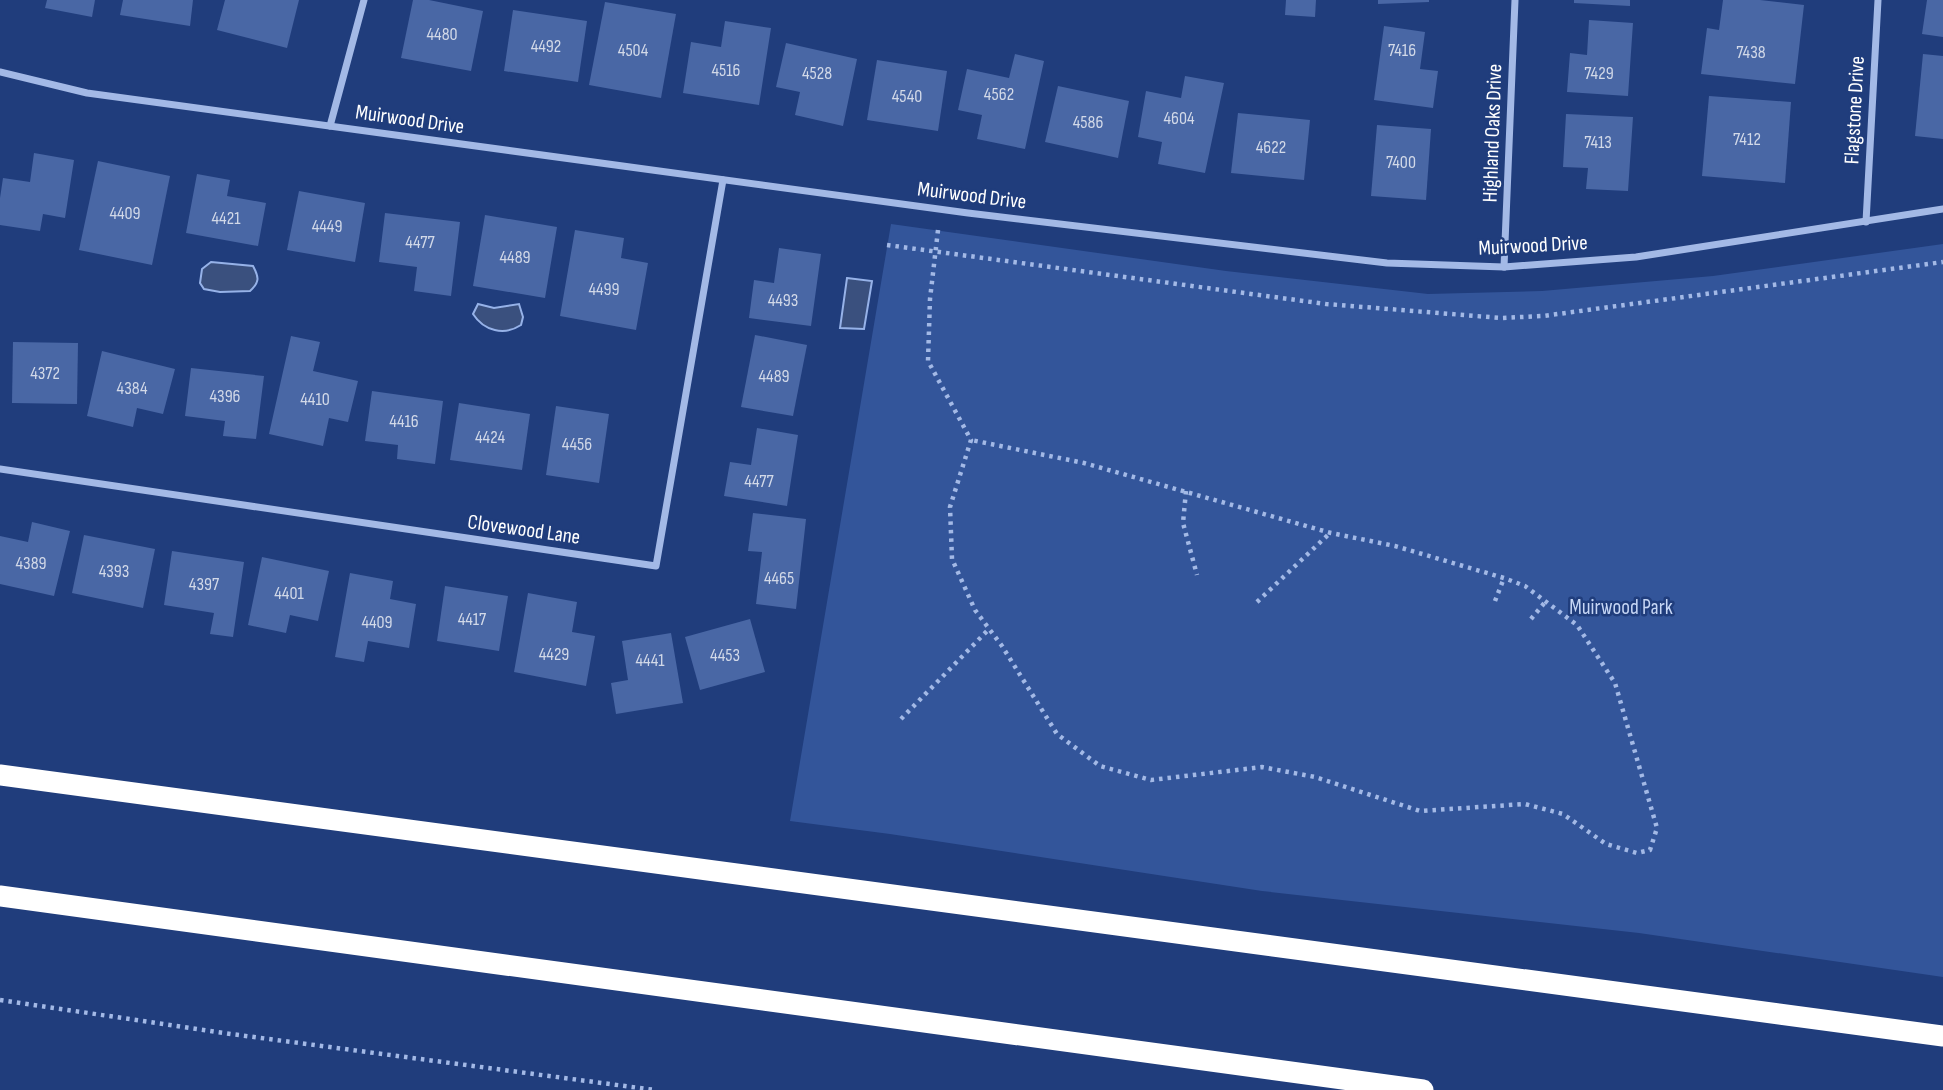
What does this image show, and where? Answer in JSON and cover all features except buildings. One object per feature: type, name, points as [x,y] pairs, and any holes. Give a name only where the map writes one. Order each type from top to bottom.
[{"type":"highway","points":[[0,775],[1943,1036]]},
{"type":"highway","points":[[0,896],[1423,1090]]},
{"type":"street","points":[[330,125],[363,0]]},
{"type":"street","name":"Highland Oaks Drive","points":[[1504,267],[1515,0]]},
{"type":"street","name":"Flagstone Drive","points":[[1866,222],[1878,0]]},
{"type":"street","name":"Muirwood Drive","points":[[0,72],[87,93],[968,213],[1387,263],[1504,267],[1636,257],[1943,209]]},
{"type":"street","name":"Clovewood Lane","points":[[0,469],[656,566],[723,180]]},
{"type":"path","points":[[938,230],[930,299],[928,361],[971,440],[950,508],[952,559],[975,610],[1009,657],[1057,734],[1100,766],[1151,780],[1262,767],[1315,778],[1420,811],[1525,804],[1563,814],[1606,844],[1637,853],[1650,850],[1657,828],[1615,683],[1577,625],[1525,586],[1395,546],[1331,533],[1084,463],[971,440]]},
{"type":"path","points":[[887,244],[1326,304],[1502,318],[1543,316],[1943,262]]},
{"type":"path","points":[[1185,491],[1183,523],[1197,575]]},
{"type":"path","points":[[1257,602],[1331,533]]},
{"type":"path","points":[[1495,601],[1504,578]]},
{"type":"path","points":[[1531,619],[1546,601]]},
{"type":"path","points":[[901,719],[989,629]]},
{"type":"path","points":[[0,1000],[230,1034],[655,1090]]},
{"type":"green space","name":"Muirwood Park","points":[[891,224],[1226,271],[1428,294],[1542,291],[1713,276],[1943,244],[1943,977],[1639,933],[1262,891],[790,821]]},
{"type":"shaded area","points":[[211,262],[253,266],[257,276],[256,285],[250,291],[220,292],[204,289],[200,283],[202,269]]},
{"type":"shaded area","points":[[847,278],[872,281],[864,329],[840,328]]},
{"type":"shaded area","points":[[478,304],[494,308],[519,304],[523,317],[521,325],[501,331],[489,328],[473,314]]}]
